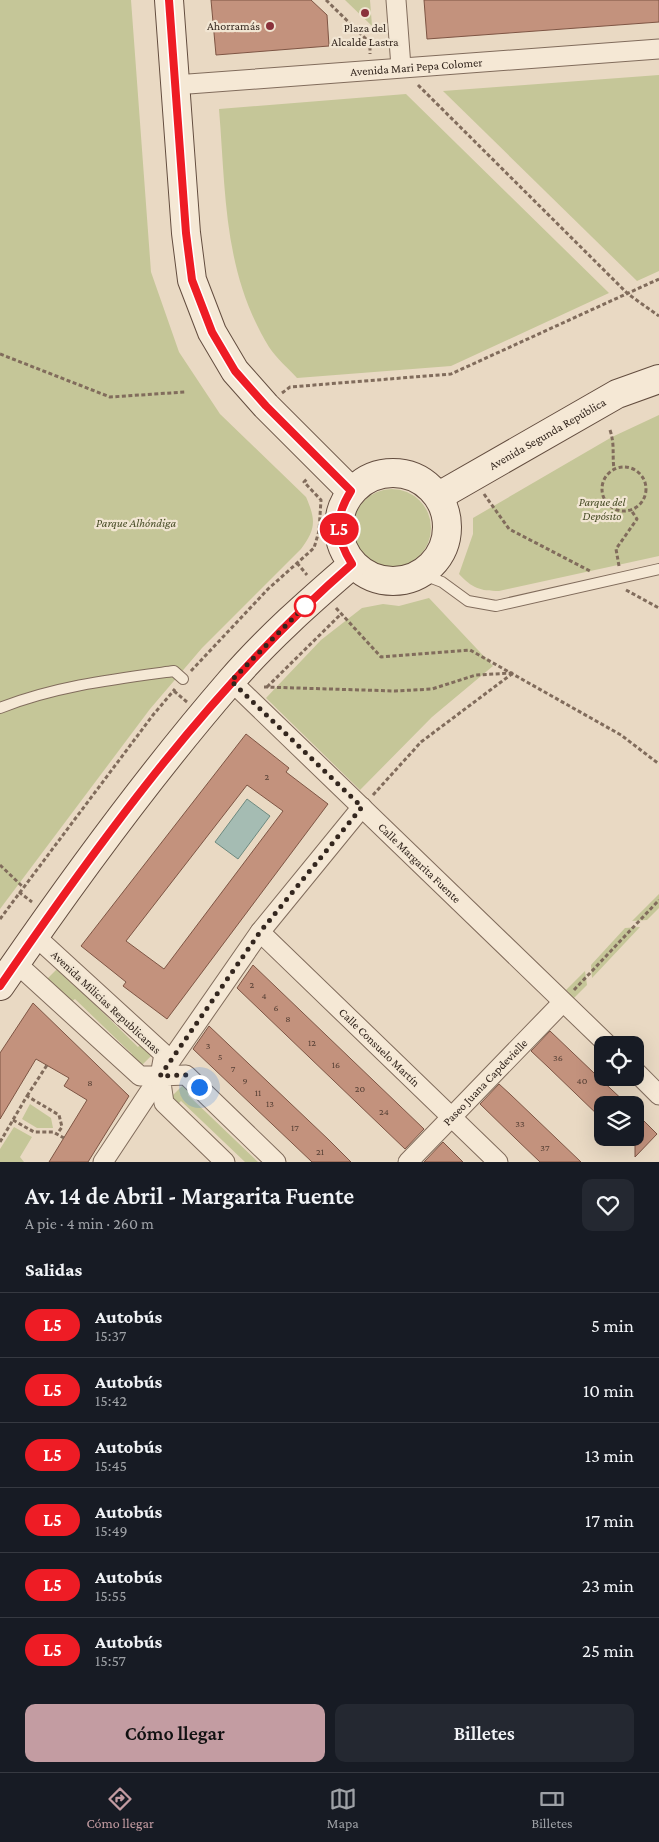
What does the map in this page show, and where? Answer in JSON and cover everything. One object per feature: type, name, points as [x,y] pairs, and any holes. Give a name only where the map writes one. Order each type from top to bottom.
[{"type":"street","points":[[168,0],[186,233],[192,280],[212,332],[235,371],[266,406],[351,491]]},
{"type":"street","points":[[396,0],[401,67]]},
{"type":"street","name":"Avenida Mari Pepa Colomer","points":[[175,84],[659,49]]},
{"type":"street","name":"Avenida Segunda República","points":[[439,496],[618,394],[659,378]]},
{"type":"street","points":[[396,472],[413,476],[428,484],[439,496],[446,513],[448,531],[444,549],[434,564],[421,574],[402,581],[384,581],[367,575],[352,564],[341,543],[339,520],[343,505],[351,491],[364,480],[380,474],[396,472]]},
{"type":"street","points":[[0,986],[34,935],[135,799],[231,681],[299,612],[352,564]]},
{"type":"street","name":"Calle Margarita Fuente","points":[[231,681],[599,1036]]},
{"type":"street","points":[[104,1162],[160,1076],[260,932],[362,807]]},
{"type":"street","name":"Calle Consuelo Martín","points":[[260,932],[498,1162]]},
{"type":"street","name":"Avenida Milicias Republicanas","points":[[34,935],[164,1054],[160,1076],[164,1103],[226,1162]]},
{"type":"street","points":[[16,963],[140,1076],[186,1075],[276,1162]]},
{"type":"street","name":"Paseo Juana Capdevielle","points":[[408,1162],[563,1002]]},
{"type":"street","points":[[644,1080],[659,1095]]},
{"type":"lane","points":[[421,574],[442,582],[468,601],[496,606],[659,569]]},
{"type":"lane","points":[[0,708],[59,690],[100,682],[174,671],[183,679]]},
{"type":"path","points":[[326,0],[370,43],[371,69]]},
{"type":"path","points":[[401,67],[628,294],[659,316]]},
{"type":"path","points":[[266,406],[290,387],[451,374],[659,279]]},
{"type":"path","points":[[0,354],[110,397],[184,392]]},
{"type":"path","points":[[610,430],[615,446],[612,456],[614,469]]},
{"type":"path","points":[[628,467],[640,473],[644,479],[646,485],[644,499],[631,510],[614,509],[604,499],[602,485],[608,473],[614,469],[628,467]]},
{"type":"path","points":[[472,477],[509,529],[659,608]]},
{"type":"path","points":[[622,576],[616,549],[636,519],[631,510]]},
{"type":"path","points":[[262,692],[341,614]]},
{"type":"path","points":[[348,622],[381,657],[470,650],[621,735],[659,764]]},
{"type":"path","points":[[231,681],[267,688],[342,688],[395,691],[432,689],[476,675],[513,673]]},
{"type":"path","points":[[362,807],[421,742],[513,673]]},
{"type":"path","points":[[0,865],[23,887]]},
{"type":"path","points":[[563,1002],[659,900]]},
{"type":"path","points":[[0,1142],[46,1065]]},
{"type":"path","points":[[27,1096],[58,1115],[62,1127],[57,1134]]},
{"type":"path","points":[[13,1120],[34,1132],[53,1132],[64,1138]]},
{"type":"green space","name":"Parque Alhóndiga","points":[[0,0],[131,0],[151,272],[179,352],[220,414],[306,497],[312,512],[313,524],[310,536],[301,549],[202,648],[150,709],[0,909]]},
{"type":"green space","name":"Plaza del Alcalde Lastra","points":[[345,0],[370,0],[372,26]]},
{"type":"green space","points":[[659,75],[659,271],[637,281],[443,91]]},
{"type":"green space","points":[[406,94],[609,293],[451,366],[297,378],[269,347],[254,319],[243,290],[229,231],[219,109]]},
{"type":"green space","name":"Parque del Depósito","points":[[659,415],[659,556],[499,591],[477,588],[468,583],[459,574],[473,534],[473,518],[612,437]]},
{"type":"green space","points":[[392,489],[407,492],[424,506],[428,513],[431,528],[428,543],[414,560],[407,564],[392,567],[377,564],[360,550],[356,543],[353,528],[356,513],[370,496],[377,492]]},
{"type":"green space","points":[[429,598],[493,666],[432,717],[360,790],[266,698],[321,640],[362,608],[383,604],[399,606]]},
{"type":"green space","points":[[659,894],[659,908],[647,920],[632,921]]},
{"type":"green space","points":[[640,927],[592,978],[591,965],[625,928]]},
{"type":"green space","points":[[61,965],[85,988],[82,992],[138,1047],[142,1043],[153,1054],[139,1068],[129,1057],[132,1054],[75,999],[71,1002],[47,979]]},
{"type":"green space","points":[[585,971],[587,985],[574,998],[566,990]]},
{"type":"green space","points":[[184,1084],[191,1091],[188,1095],[258,1162],[245,1162],[181,1101],[177,1105],[170,1098]]},
{"type":"green space","points":[[30,1104],[51,1118],[53,1128],[37,1128],[22,1119]]},
{"type":"green space","points":[[14,1127],[32,1137],[20,1157],[24,1162],[0,1162],[0,1149]]},
{"type":"shaded area","points":[[247,799],[270,816],[238,859],[215,842]]},
{"type":"building","name":"Ahorramás","points":[[211,0],[311,0],[327,15],[329,46],[216,55]]},
{"type":"building","points":[[424,0],[659,0],[659,22],[427,39]]},
{"type":"building","points":[[246,734],[289,768],[286,772],[328,804],[167,1019],[123,986],[126,982],[81,946]],"holes":[[[247,785],[283,811],[164,969],[126,941]]]},
{"type":"building","points":[[253,965],[424,1129],[405,1149],[237,988]]},
{"type":"building","points":[[33,1003],[129,1096],[88,1162],[49,1162],[87,1100],[64,1086],[69,1078],[36,1059],[0,1119],[0,1053]]},
{"type":"building","points":[[209,1026],[351,1162],[312,1162],[193,1049]]},
{"type":"building","points":[[550,1031],[594,1073],[594,1086],[608,1086],[619,1096],[594,1096],[594,1111],[531,1051]]},
{"type":"building","points":[[499,1084],[581,1162],[540,1162],[480,1104]]},
{"type":"building","points":[[644,1121],[657,1134],[635,1157],[635,1146],[644,1146]]},
{"type":"building","points":[[443,1142],[463,1162],[424,1162]]},
{"type":"bus line","name":"L5","points":[[0,986],[48,915],[135,799],[231,681],[299,612],[352,564],[339,536],[339,520],[343,505],[351,491],[266,406],[235,371],[212,332],[192,280],[186,233],[169,0]]},
{"type":"place","name":"Plaza del Alcalde Lastra","points":[[365,13]]},
{"type":"place","name":"Ahorramás","points":[[270,26]]},
{"type":"route","points":[[199,1087],[186,1075],[160,1076],[260,932],[362,807],[231,681],[310,601],[305,606]]}]
